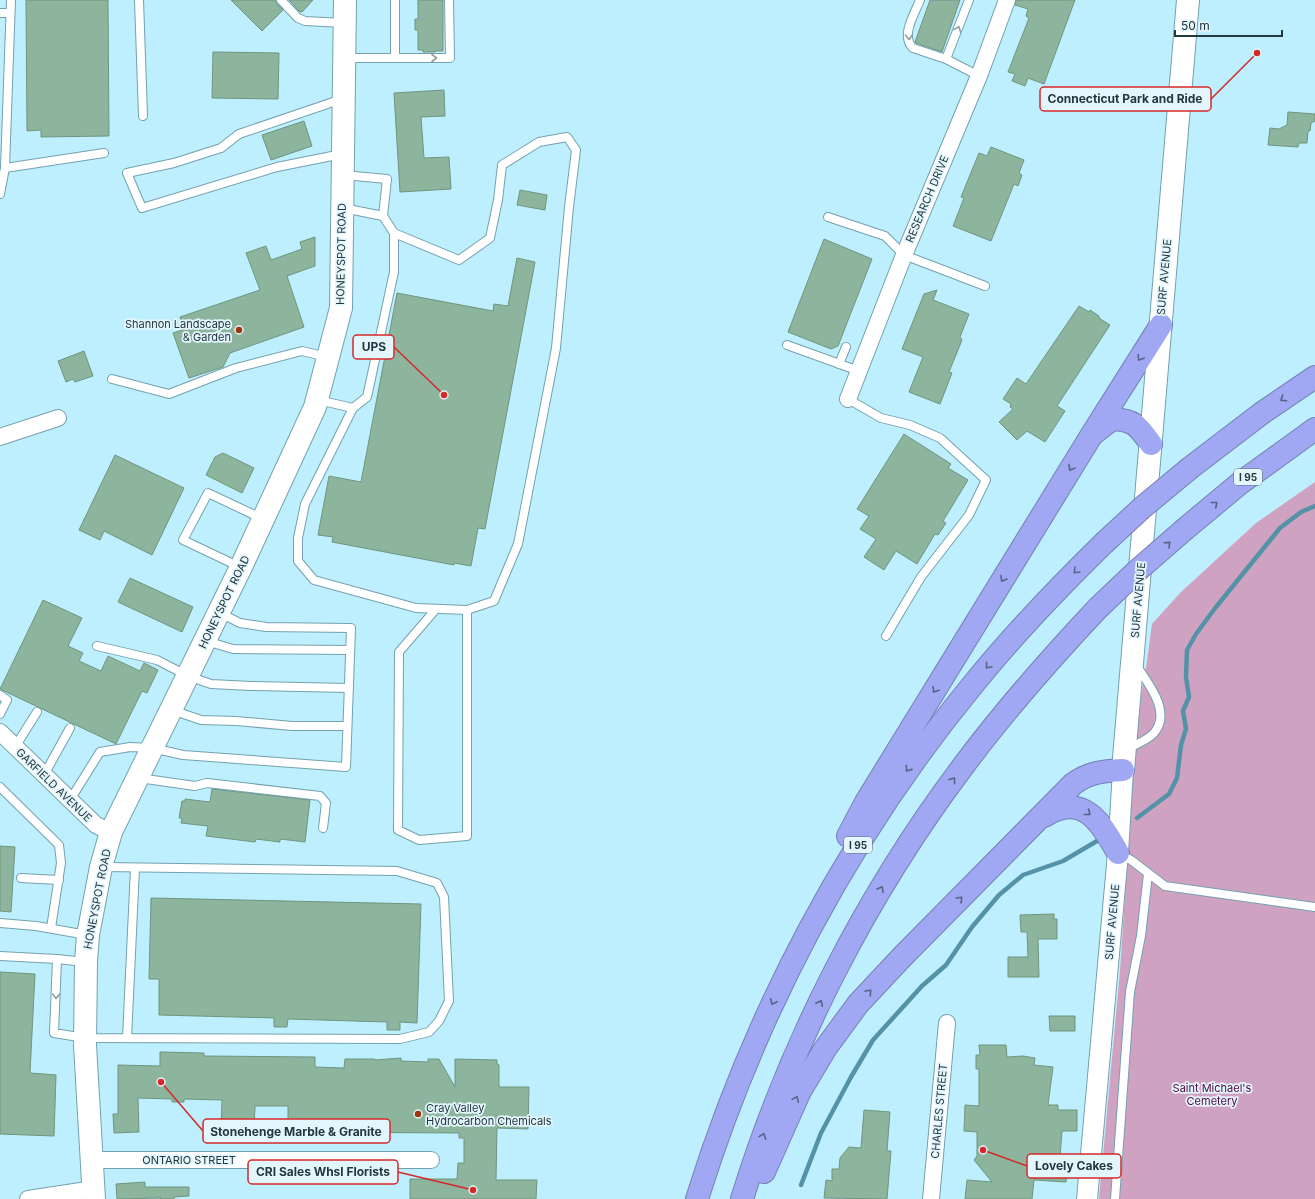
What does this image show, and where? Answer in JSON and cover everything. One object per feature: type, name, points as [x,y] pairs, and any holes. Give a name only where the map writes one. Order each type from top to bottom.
[{"type":"highway","points":[[783,979],[843,845],[866,802],[1160,325]]},
{"type":"highway","name":"I 95","points":[[697,1199],[712,1152],[740,1078],[761,1026],[783,979],[829,892],[856,848],[881,809],[939,727],[1002,650],[1104,543],[1143,507],[1190,468],[1262,413],[1315,377]]},
{"type":"highway","points":[[1091,436],[1112,419],[1125,420],[1138,426],[1151,444]]},
{"type":"highway","name":"I 95","points":[[742,1199],[763,1136],[803,1038],[826,990],[876,898],[911,840],[963,765],[1029,684],[1098,608],[1138,570],[1185,529],[1240,484],[1315,429]]},
{"type":"highway","points":[[753,1199],[800,1091],[825,1048],[858,1004],[902,957],[1073,784],[1080,778],[1103,771],[1124,760]]},
{"type":"highway","points":[[1040,819],[1050,812],[1071,807],[1087,811],[1103,828],[1118,853]]},
{"type":"main road","name":"HONEYSPOT ROAD","points":[[94,1194],[85,1038],[86,962],[88,935],[101,867],[111,832],[241,568],[317,400],[341,308],[345,0]]},
{"type":"main road","name":"SURF AVENUE","points":[[1124,760],[1188,0]]},
{"type":"street","name":"RESEARCH DRIVE","points":[[848,398],[904,255],[979,76],[1007,0]]},
{"type":"street","points":[[0,437],[58,418]]},
{"type":"street","name":"GARFIELD AVENUE","points":[[0,732],[96,825],[111,832]]},
{"type":"street","name":"SURF AVENUE","points":[[1087,1199],[1118,853],[1124,760]]},
{"type":"street","name":"CHARLES STREET","points":[[930,1199],[947,1023]]},
{"type":"street","name":"ONTARIO STREET","points":[[91,1160],[431,1160]]},
{"type":"street","points":[[28,1199],[94,1194]]},
{"type":"lane","points":[[0,194],[5,168],[10,0]]},
{"type":"lane","points":[[139,0],[142,116]]},
{"type":"lane","points":[[281,0],[298,18],[305,21],[345,23]]},
{"type":"lane","points":[[395,0],[395,58]]},
{"type":"lane","points":[[344,58],[450,58],[449,0]]},
{"type":"lane","points":[[920,0],[909,29],[907,39],[909,44],[913,48],[946,59],[979,76]]},
{"type":"lane","points":[[946,59],[969,0]]},
{"type":"lane","points":[[0,13],[10,13]]},
{"type":"lane","points":[[344,98],[239,134],[221,148],[174,163],[127,173],[142,208],[277,167],[343,164],[387,179],[383,216],[394,233],[394,272],[367,397],[352,408],[305,504],[298,538],[298,561],[314,580],[416,608],[467,610],[494,601],[518,544],[556,348],[569,207],[576,150],[566,138],[539,142],[502,164],[498,200],[490,238],[459,260],[394,233]]},
{"type":"lane","points":[[5,168],[104,153]]},
{"type":"lane","points":[[342,208],[383,216]]},
{"type":"lane","points":[[828,217],[885,236],[904,255],[985,286]]},
{"type":"lane","points":[[787,345],[859,371]]},
{"type":"lane","points":[[839,364],[846,347]]},
{"type":"lane","points":[[112,379],[169,394],[236,368],[302,351],[328,358]]},
{"type":"lane","points":[[848,398],[881,418],[910,425],[940,438],[986,480],[969,515],[921,577],[886,636]]},
{"type":"lane","points":[[317,400],[352,408]]},
{"type":"lane","points":[[241,568],[183,540],[208,494],[263,519]]},
{"type":"lane","points":[[436,609],[399,652],[398,830],[419,840],[467,836],[467,610]]},
{"type":"lane","points":[[70,800],[100,752],[130,747],[152,748],[183,755],[346,767],[351,628],[266,627],[240,623],[219,612]]},
{"type":"lane","points":[[205,641],[233,649],[350,650]]},
{"type":"lane","points":[[96,646],[157,660],[188,676],[211,684],[349,688]]},
{"type":"lane","points":[[1124,760],[1154,733],[1160,722],[1157,700],[1133,659]]},
{"type":"lane","points":[[0,695],[7,700],[0,714]]},
{"type":"lane","points":[[172,709],[201,720],[236,721],[292,726],[347,726]]},
{"type":"lane","points":[[15,747],[37,712]]},
{"type":"lane","points":[[44,775],[70,728]]},
{"type":"lane","points":[[138,778],[195,786],[207,783],[320,796],[326,802],[323,828]]},
{"type":"lane","points":[[0,787],[59,845],[61,863],[51,928]]},
{"type":"lane","points":[[1118,853],[1131,860],[1165,886],[1315,907]]},
{"type":"lane","points":[[57,959],[54,1033],[85,1038],[400,1039],[429,1032],[439,1021],[449,1001],[444,897],[437,883],[397,871],[101,867]]},
{"type":"lane","points":[[127,1038],[135,868]]},
{"type":"lane","points":[[1115,1199],[1130,992],[1141,936],[1148,874]]},
{"type":"lane","points":[[21,878],[59,880]]},
{"type":"lane","points":[[0,923],[51,928],[88,935]]},
{"type":"lane","points":[[0,956],[86,962]]},
{"type":"green space","name":"Saint Michael's Cemetery","points":[[1315,482],[1315,1199],[1099,1199],[1120,971],[1131,800],[1141,696],[1152,624],[1180,593],[1256,523]]},
{"type":"building","points":[[26,0],[108,0],[109,136],[41,137],[41,130],[27,131]]},
{"type":"building","points":[[231,0],[276,0],[277,4],[283,10],[262,31]]},
{"type":"building","points":[[289,0],[313,0],[302,12],[299,11]]},
{"type":"building","points":[[418,0],[443,0],[443,51],[423,52],[423,50],[418,50],[418,30],[415,30],[415,19],[418,19]]},
{"type":"building","points":[[930,0],[960,0],[942,52],[915,42]]},
{"type":"building","points":[[1016,0],[1075,0],[1044,84],[1028,78],[1025,86],[1012,81],[1015,74],[1008,72],[1029,18],[1026,16],[1028,9],[1015,5]]},
{"type":"building","points":[[213,52],[279,53],[278,99],[212,98]]},
{"type":"building","points":[[444,90],[445,116],[421,117],[424,158],[449,157],[451,189],[400,192],[394,93]]},
{"type":"building","points":[[1288,112],[1315,114],[1315,121],[1311,123],[1310,131],[1308,131],[1307,143],[1299,143],[1298,147],[1268,145],[1270,128],[1279,129],[1287,125]]},
{"type":"building","points":[[304,121],[312,146],[271,160],[262,135]]},
{"type":"building","points":[[991,147],[1024,160],[1019,173],[1022,175],[1018,186],[1014,184],[991,241],[953,226],[964,198],[961,197],[979,153],[987,156]]},
{"type":"building","points":[[520,190],[547,195],[545,210],[517,205]]},
{"type":"building","name":"Shannon Landscape & Garden","points":[[315,237],[315,266],[287,276],[304,327],[230,353],[223,367],[189,378],[173,333],[185,329],[180,317],[260,290],[246,253],[266,246],[271,260],[302,249],[300,242]]},
{"type":"building","points":[[824,239],[872,259],[838,346],[831,349],[788,332]]},
{"type":"building","points":[[517,258],[535,262],[485,529],[478,528],[471,566],[454,563],[454,565],[332,542],[333,537],[318,535],[329,476],[361,482],[397,293],[493,311],[494,304],[508,306]]},
{"type":"building","points":[[937,290],[933,300],[969,314],[960,337],[962,340],[949,372],[952,373],[940,404],[909,392],[923,357],[902,349],[924,294]]},
{"type":"building","points":[[1079,306],[1089,312],[1090,310],[1110,325],[1057,406],[1065,411],[1045,442],[1027,431],[1017,440],[999,422],[1013,409],[1010,407],[1011,404],[1003,399],[1017,378],[1026,384]]},
{"type":"building","points":[[84,351],[93,376],[75,382],[73,379],[66,382],[58,361]]},
{"type":"building","points":[[904,434],[951,464],[948,468],[968,480],[943,521],[946,523],[938,535],[935,534],[917,564],[896,551],[884,570],[864,557],[876,539],[860,529],[869,516],[857,509]]},
{"type":"building","points":[[223,453],[254,468],[242,493],[206,475],[215,457]]},
{"type":"building","points":[[115,455],[184,488],[152,555],[104,531],[100,540],[79,530]]},
{"type":"building","points":[[130,578],[193,607],[182,632],[118,602]]},
{"type":"building","points":[[43,600],[82,618],[68,646],[83,653],[79,661],[101,671],[108,656],[140,671],[144,663],[158,670],[147,693],[142,691],[116,744],[0,689]]},
{"type":"building","points":[[212,789],[310,800],[305,842],[280,839],[280,842],[256,839],[255,842],[206,836],[208,826],[181,823],[182,818],[179,818],[182,801],[185,801],[185,799],[210,802]]},
{"type":"building","points":[[0,846],[15,847],[11,912],[0,911]]},
{"type":"building","points":[[151,898],[421,904],[417,1023],[400,1022],[400,1030],[387,1030],[387,1022],[288,1019],[287,1027],[274,1027],[274,1018],[159,1015],[159,979],[149,979]]},
{"type":"building","points":[[1054,914],[1054,919],[1057,919],[1057,939],[1038,939],[1039,977],[1008,977],[1008,957],[1028,957],[1027,932],[1021,932],[1020,915]]},
{"type":"building","points":[[0,972],[35,974],[30,1073],[56,1075],[54,1136],[0,1134]]},
{"type":"building","points":[[1049,1016],[1075,1016],[1075,1031],[1050,1031]]},
{"type":"building","points":[[979,1045],[1006,1045],[1007,1057],[1023,1056],[1035,1058],[1034,1065],[1053,1067],[1048,1105],[1058,1105],[1058,1110],[1077,1110],[1077,1131],[1062,1131],[1060,1157],[1068,1158],[1066,1182],[1034,1180],[1032,1199],[965,1199],[967,1180],[992,1182],[974,1160],[977,1156],[977,1132],[964,1131],[965,1105],[979,1106],[979,1069],[976,1069],[976,1055],[980,1055]]},
{"type":"building","points":[[160,1052],[204,1053],[204,1056],[315,1057],[315,1067],[344,1068],[345,1059],[375,1060],[401,1058],[401,1061],[428,1062],[428,1059],[439,1059],[455,1087],[455,1059],[497,1060],[497,1064],[499,1065],[499,1087],[529,1087],[528,1129],[497,1128],[496,1180],[537,1180],[536,1199],[410,1199],[410,1179],[457,1179],[458,1163],[464,1163],[464,1138],[459,1138],[459,1133],[288,1132],[288,1106],[255,1106],[254,1132],[221,1131],[222,1100],[184,1099],[184,1102],[172,1102],[172,1099],[138,1098],[139,1132],[114,1133],[113,1114],[118,1114],[118,1065],[160,1066]]},
{"type":"building","points":[[864,1110],[890,1112],[887,1151],[891,1151],[887,1199],[824,1198],[826,1180],[832,1181],[832,1169],[839,1169],[840,1158],[849,1147],[861,1148]]},
{"type":"building","points":[[145,1182],[145,1187],[189,1187],[189,1196],[174,1197],[174,1199],[117,1199],[116,1184]]},
{"type":"waterway","points":[[1137,818],[1169,794],[1177,778],[1181,745],[1186,729],[1183,711],[1189,697],[1186,677],[1187,650],[1196,634],[1280,528],[1301,512],[1315,506]]},
{"type":"waterway","points":[[801,1185],[821,1133],[873,1040],[922,986],[946,965],[972,927],[999,895],[1023,875],[1063,861],[1097,841]]},
{"type":"place","name":"Connecticut Park and Ride","points":[[1257,53]]},
{"type":"place","name":"Shannon Landscape & Garden","points":[[239,330]]},
{"type":"place","name":"UPS","points":[[444,395]]},
{"type":"place","name":"Stonehenge Marble & Granite","points":[[161,1082]]},
{"type":"place","name":"Cray Valley Hydrocarbon Chemicals","points":[[418,1114]]},
{"type":"place","name":"Lovely Cakes","points":[[983,1150]]},
{"type":"place","name":"CRI Sales Whsl Florists","points":[[473,1190]]}]
